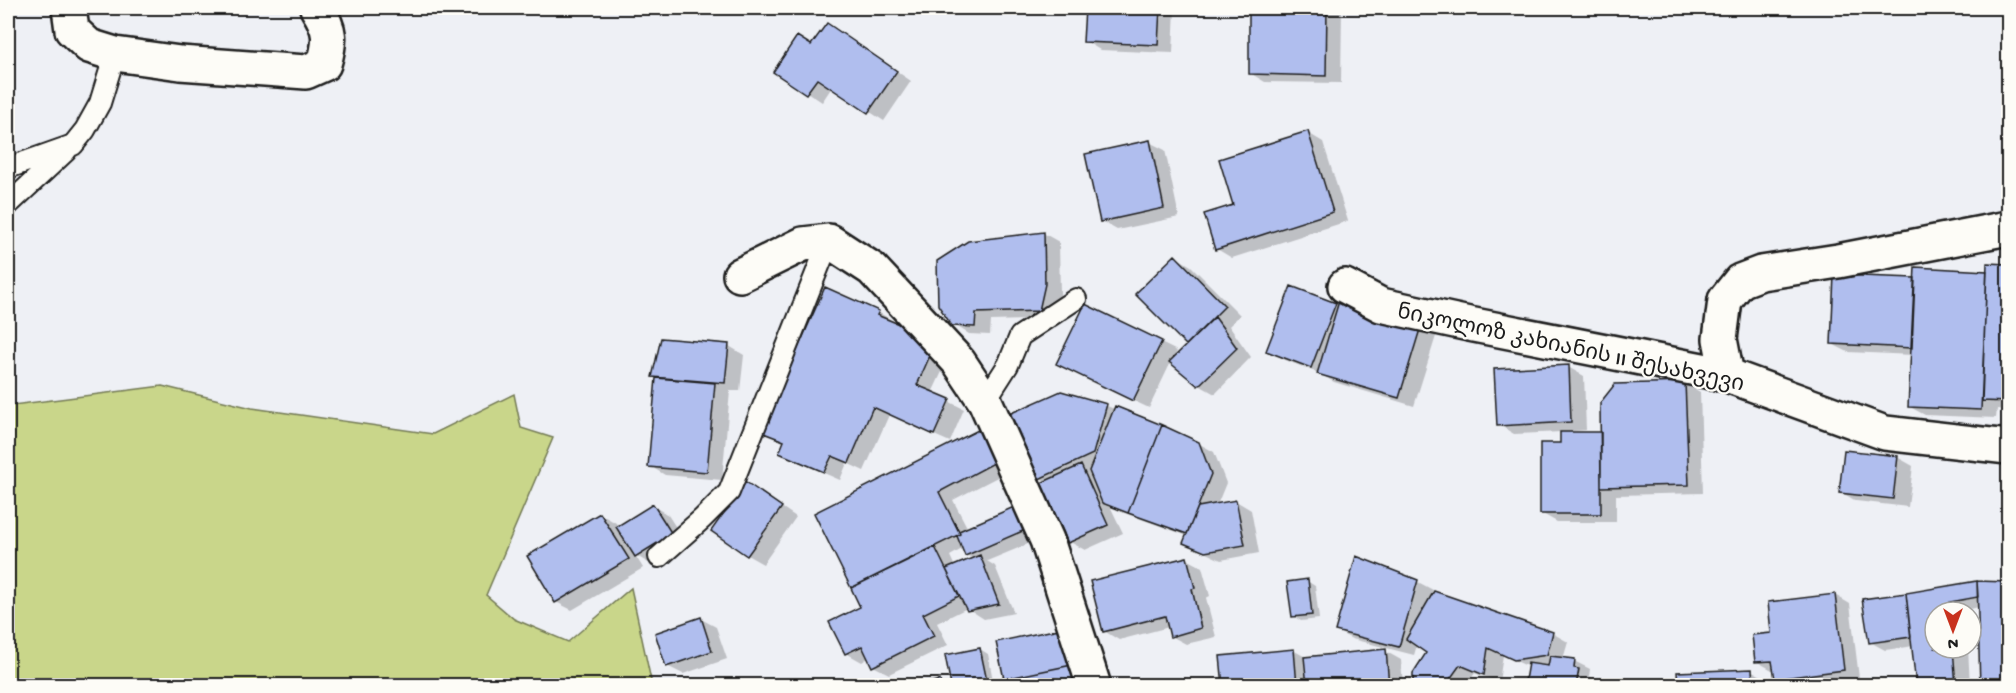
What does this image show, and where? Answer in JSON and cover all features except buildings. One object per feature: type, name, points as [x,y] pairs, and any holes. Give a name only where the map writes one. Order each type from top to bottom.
[{"type":"street","points":[[69,8],[72,30],[89,46],[115,54],[180,63],[306,72],[324,64],[330,45],[326,22],[317,8]]},
{"type":"street","points":[[1727,375],[1720,339],[1725,300],[1740,280],[1761,273],[1838,261],[2008,228]]},
{"type":"street","points":[[740,275],[804,244],[829,241],[872,269],[959,362],[985,401],[1047,540],[1094,686]]},
{"type":"street","name":"ნიკოლოზ კახიანის II შესახვევი","points":[[1345,286],[1381,305],[1727,375],[1885,433],[2008,447]]},
{"type":"lane","points":[[8,205],[73,145],[85,130],[100,103],[115,54]]},
{"type":"lane","points":[[8,168],[73,145]]},
{"type":"lane","points":[[659,557],[729,492],[829,241]]},
{"type":"lane","points":[[985,401],[1008,365],[1020,336],[1076,299]]},
{"type":"green space","points":[[162,386],[252,408],[433,434],[514,394],[521,428],[553,438],[486,595],[514,619],[568,642],[631,588],[652,685],[8,685],[8,401],[13,405]]}]
